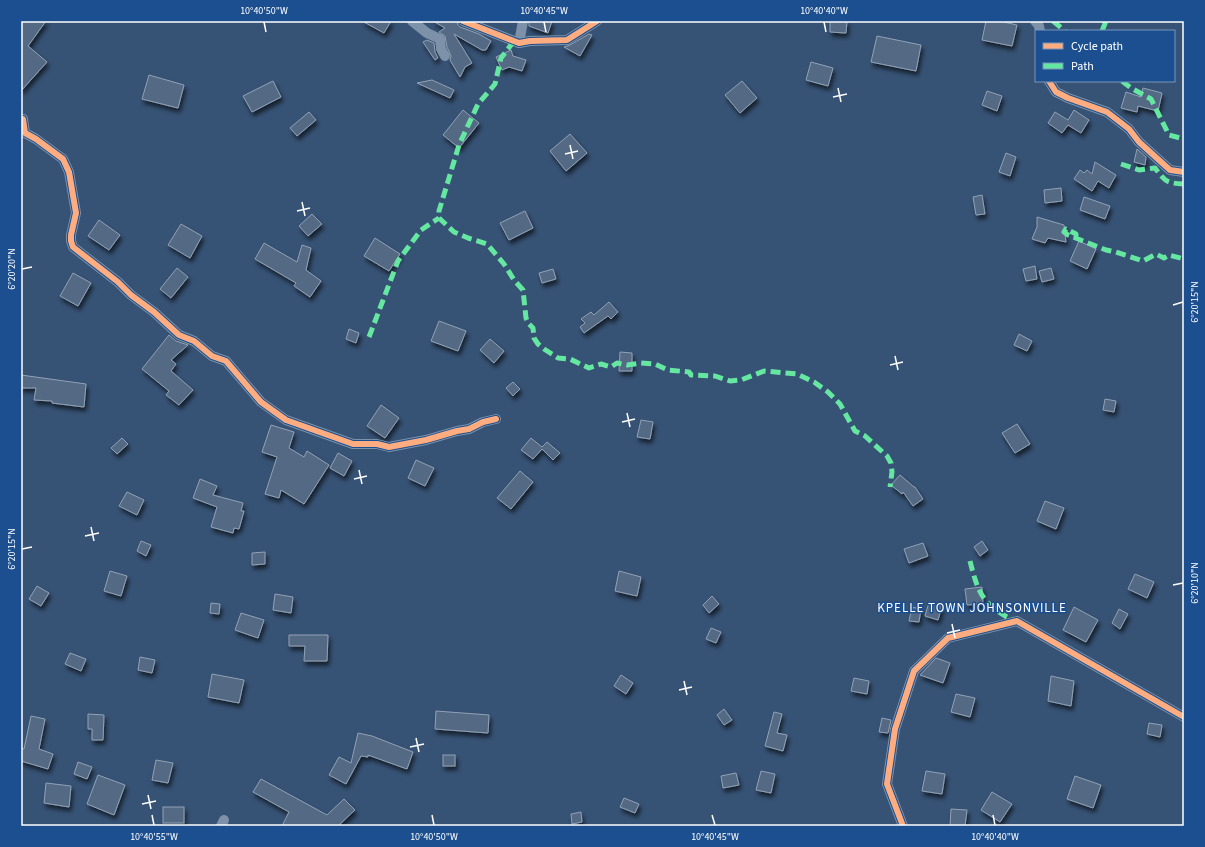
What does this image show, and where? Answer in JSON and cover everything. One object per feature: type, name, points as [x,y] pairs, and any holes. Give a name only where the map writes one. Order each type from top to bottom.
[{"type":"street","points":[[412,21],[427,33],[440,39],[441,49],[445,56]]},
{"type":"street","points":[[463,21],[519,43],[567,40],[597,21]]},
{"type":"street","points":[[519,43],[523,21]]},
{"type":"street","points":[[1035,21],[1040,30]]},
{"type":"street","points":[[1050,82],[1056,92],[1106,112],[1129,129],[1139,142],[1170,170],[1184,172]]},
{"type":"street","points":[[21,119],[23,119],[25,133],[64,159],[69,172],[76,213],[71,235],[73,246],[179,334],[194,341],[212,356],[226,361],[262,402],[286,420],[348,442],[376,444],[389,447],[426,440],[457,431],[469,430],[483,422],[496,420]]},
{"type":"street","points":[[903,826],[887,784],[895,729],[914,672],[948,638],[1017,621],[1184,716]]},
{"type":"building","points":[[21,21],[46,21],[28,46],[47,62],[21,91]]},
{"type":"building","points":[[362,21],[391,21],[384,33]]},
{"type":"building","points":[[433,21],[457,21],[460,27],[479,34],[491,41],[486,50],[482,50],[454,34],[472,63],[465,67],[460,77],[450,60],[451,56],[447,47],[445,36],[439,32],[445,28]]},
{"type":"building","points":[[529,21],[552,21],[548,33],[529,26]]},
{"type":"building","points":[[830,21],[847,21],[846,33],[830,32]]},
{"type":"building","points":[[986,21],[999,21],[1017,25],[1012,46],[982,40]]},
{"type":"building","points":[[589,34],[592,35],[580,56],[564,47],[570,45]]},
{"type":"building","points":[[877,36],[921,45],[916,71],[871,62]]},
{"type":"building","points":[[427,40],[434,43],[435,52],[438,58],[435,60],[423,42]]},
{"type":"building","points":[[511,50],[513,56],[526,60],[522,71],[509,67],[502,70],[496,57]]},
{"type":"building","points":[[811,62],[833,68],[828,86],[806,80]]},
{"type":"building","points":[[149,75],[184,85],[178,108],[142,99]]},
{"type":"building","points":[[432,80],[454,90],[450,98],[417,83]]},
{"type":"building","points":[[273,81],[281,97],[252,112],[243,96]]},
{"type":"building","points":[[742,81],[757,98],[740,113],[725,95]]},
{"type":"building","points":[[1143,88],[1162,93],[1158,111],[1138,106],[1137,112],[1121,108],[1126,92],[1141,97]]},
{"type":"building","points":[[987,91],[1002,96],[997,111],[982,105]]},
{"type":"building","points":[[463,110],[479,123],[459,148],[443,135]]},
{"type":"building","points":[[1074,110],[1089,120],[1081,133],[1068,125],[1062,133],[1048,123],[1055,112],[1068,120]]},
{"type":"building","points":[[309,112],[316,120],[297,136],[290,128]]},
{"type":"building","points":[[570,134],[587,153],[566,171],[550,151]]},
{"type":"building","points":[[1137,149],[1146,157],[1145,165],[1134,162]]},
{"type":"building","points":[[1006,153],[1016,157],[1010,176],[999,172]]},
{"type":"building","points":[[1095,162],[1116,175],[1109,188],[1098,181],[1092,191],[1074,179],[1080,170],[1084,173],[1087,170],[1092,174]]},
{"type":"building","points":[[1061,188],[1062,201],[1045,203],[1044,190]]},
{"type":"building","points":[[982,195],[985,214],[976,215],[973,197]]},
{"type":"building","points":[[1084,197],[1110,206],[1105,219],[1080,210]]},
{"type":"building","points":[[525,211],[533,228],[509,240],[500,223]]},
{"type":"building","points":[[312,214],[322,224],[308,236],[299,226]]},
{"type":"building","points":[[1037,217],[1064,225],[1066,242],[1048,238],[1045,243],[1032,239],[1037,227]]},
{"type":"building","points":[[99,220],[120,235],[109,250],[88,236]]},
{"type":"building","points":[[181,224],[202,236],[190,258],[168,245]]},
{"type":"building","points":[[375,238],[400,254],[389,271],[364,256]]},
{"type":"building","points":[[1079,241],[1096,249],[1087,269],[1070,261]]},
{"type":"building","points":[[264,243],[297,262],[302,245],[311,248],[306,270],[321,281],[310,297],[294,286],[296,283],[255,259]]},
{"type":"building","points":[[1035,266],[1037,279],[1026,281],[1023,269]]},
{"type":"building","points":[[177,268],[188,277],[171,298],[160,289]]},
{"type":"building","points":[[1051,268],[1054,279],[1042,282],[1039,271]]},
{"type":"building","points":[[553,269],[556,279],[542,283],[539,273]]},
{"type":"building","points":[[73,273],[91,283],[78,306],[60,296]]},
{"type":"building","points":[[609,302],[618,312],[611,319],[608,316],[584,333],[580,327],[585,323],[581,319],[591,312],[594,315]]},
{"type":"building","points":[[439,321],[466,331],[458,351],[431,341]]},
{"type":"building","points":[[349,329],[359,333],[356,343],[346,339]]},
{"type":"building","points":[[1019,334],[1032,341],[1027,351],[1014,345]]},
{"type":"building","points":[[169,335],[176,341],[188,345],[171,360],[176,364],[171,371],[193,390],[179,405],[166,395],[169,391],[142,369]]},
{"type":"building","points":[[490,339],[504,351],[494,363],[480,350]]},
{"type":"building","points":[[620,352],[632,353],[632,371],[619,371]]},
{"type":"building","points":[[21,375],[86,384],[84,407],[52,403],[52,401],[34,400],[36,388],[21,388]]},
{"type":"building","points":[[513,382],[520,389],[513,396],[506,388]]},
{"type":"building","points":[[1105,399],[1116,401],[1114,412],[1103,410]]},
{"type":"building","points":[[381,405],[399,418],[385,438],[367,426]]},
{"type":"building","points":[[641,420],[653,422],[650,439],[637,437]]},
{"type":"building","points":[[1017,424],[1030,444],[1015,453],[1002,433]]},
{"type":"building","points":[[271,425],[294,432],[289,448],[304,457],[307,451],[329,465],[304,504],[281,490],[279,498],[265,494],[277,457],[262,452]]},
{"type":"building","points":[[122,438],[128,444],[117,454],[111,448]]},
{"type":"building","points":[[531,438],[542,447],[547,442],[560,453],[553,460],[542,449],[533,459],[521,450]]},
{"type":"building","points":[[338,453],[352,461],[344,476],[330,468]]},
{"type":"building","points":[[416,460],[434,468],[425,486],[408,478]]},
{"type":"building","points":[[520,471],[533,482],[511,509],[497,498]]},
{"type":"building","points":[[900,475],[915,487],[923,499],[913,506],[903,492],[902,494],[891,485]]},
{"type":"building","points":[[200,479],[217,486],[213,495],[243,503],[241,511],[244,511],[239,529],[234,528],[233,533],[211,527],[217,507],[193,498]]},
{"type":"building","points":[[127,492],[144,500],[137,515],[119,506]]},
{"type":"building","points":[[1045,501],[1064,508],[1056,529],[1037,521]]},
{"type":"building","points":[[141,541],[151,545],[146,556],[137,551]]},
{"type":"building","points":[[982,541],[988,550],[980,556],[974,547]]},
{"type":"building","points":[[923,543],[928,556],[909,563],[904,549]]},
{"type":"building","points":[[265,552],[265,564],[252,565],[252,553]]},
{"type":"building","points":[[110,571],[127,576],[121,596],[104,591]]},
{"type":"building","points":[[619,571],[641,577],[637,596],[615,591]]},
{"type":"building","points":[[1135,574],[1154,582],[1147,598],[1128,589]]},
{"type":"building","points":[[37,586],[49,593],[41,606],[29,599]]},
{"type":"building","points":[[982,587],[983,604],[967,605],[965,589]]},
{"type":"building","points":[[275,594],[293,597],[291,613],[273,610]]},
{"type":"building","points":[[712,596],[719,604],[709,613],[703,605]]},
{"type":"building","points":[[929,602],[942,606],[938,620],[925,616]]},
{"type":"building","points":[[211,603],[220,604],[219,614],[210,613]]},
{"type":"building","points":[[912,607],[921,609],[919,622],[909,621]]},
{"type":"building","points":[[1074,607],[1098,620],[1086,642],[1063,630]]},
{"type":"building","points":[[1119,609],[1128,614],[1120,629],[1112,623]]},
{"type":"building","points":[[241,613],[264,620],[258,638],[235,630]]},
{"type":"building","points":[[711,628],[721,632],[716,643],[706,639]]},
{"type":"building","points":[[289,635],[328,635],[327,661],[304,661],[305,646],[289,646]]},
{"type":"building","points":[[70,653],[86,659],[81,671],[65,664]]},
{"type":"building","points":[[140,657],[155,660],[152,673],[138,670]]},
{"type":"building","points":[[936,658],[950,663],[943,683],[920,675]]},
{"type":"building","points":[[212,674],[244,680],[239,703],[208,697]]},
{"type":"building","points":[[621,675],[633,683],[626,694],[614,686]]},
{"type":"building","points":[[1051,676],[1074,681],[1071,706],[1048,701]]},
{"type":"building","points":[[854,678],[869,681],[867,694],[851,691]]},
{"type":"building","points":[[956,694],[975,698],[970,717],[951,712]]},
{"type":"building","points":[[724,709],[732,720],[724,725],[717,715]]},
{"type":"building","points":[[436,711],[489,715],[488,733],[435,729]]},
{"type":"building","points":[[774,712],[782,714],[777,733],[787,735],[783,751],[765,746]]},
{"type":"building","points":[[88,714],[104,715],[103,740],[92,740],[92,729],[88,729]]},
{"type":"building","points":[[31,716],[45,719],[39,749],[53,754],[48,769],[21,761],[21,748],[24,749]]},
{"type":"building","points":[[882,718],[891,720],[888,733],[879,732]]},
{"type":"building","points":[[1149,723],[1162,725],[1160,737],[1147,734]]},
{"type":"building","points":[[358,733],[372,736],[413,752],[407,769],[368,755],[368,757],[361,756],[346,784],[329,775],[339,757],[351,763]]},
{"type":"building","points":[[443,755],[455,755],[455,766],[443,766]]},
{"type":"building","points":[[156,760],[173,763],[168,783],[152,780]]},
{"type":"building","points":[[78,762],[92,767],[87,779],[74,774]]},
{"type":"building","points":[[761,771],[775,774],[771,793],[756,790]]},
{"type":"building","points":[[926,771],[945,774],[942,794],[922,791]]},
{"type":"building","points":[[736,773],[739,785],[723,788],[721,776]]},
{"type":"building","points":[[98,775],[125,785],[114,815],[87,804]]},
{"type":"building","points":[[1075,776],[1101,785],[1093,808],[1067,799]]},
{"type":"building","points":[[261,779],[327,815],[344,799],[355,810],[338,826],[282,826],[289,812],[253,792]]},
{"type":"building","points":[[46,783],[71,786],[69,807],[44,803]]},
{"type":"building","points":[[992,792],[1012,804],[1000,822],[981,810]]},
{"type":"building","points":[[624,798],[639,804],[635,813],[620,807]]},
{"type":"building","points":[[163,807],[184,807],[184,823],[163,823]]},
{"type":"building","points":[[951,809],[967,810],[965,826],[950,826]]},
{"type":"building","points":[[581,812],[582,822],[572,824],[571,814]]},
{"type":"marked path","points":[[1053,21],[1064,30]]},
{"type":"marked path","points":[[1102,30],[1106,21]]},
{"type":"marked path","points":[[514,41],[501,58],[495,84],[478,104],[459,145],[439,211],[439,218],[454,232],[487,244],[504,264],[514,280],[523,290],[526,318],[528,323],[533,328],[534,338],[538,344],[558,358],[570,359],[589,368],[601,364],[611,367],[617,363],[627,365],[641,363],[655,364],[668,370],[689,372],[691,375],[715,376],[730,381],[741,380],[764,371],[797,374],[814,382],[828,392],[840,404],[855,431],[865,436],[887,456],[891,463],[892,472],[890,487]]},
{"type":"marked path","points":[[1123,82],[1151,99],[1169,135],[1184,139]]},
{"type":"marked path","points":[[1121,164],[1139,170],[1155,168],[1167,181],[1184,184]]},
{"type":"marked path","points":[[369,337],[398,261],[421,230],[439,218]]},
{"type":"marked path","points":[[1076,238],[1076,234],[1066,229],[1064,232],[1068,235],[1106,250],[1143,261],[1156,254],[1164,258],[1169,255],[1184,259]]},
{"type":"marked path","points":[[970,561],[979,590],[989,604],[1015,621]]},
{"type":"cycle path","points":[[463,21],[519,43],[530,41],[567,40],[597,21]]},
{"type":"cycle path","points":[[1050,82],[1056,92],[1068,98],[1107,112],[1129,129],[1139,142],[1170,170],[1184,172]]},
{"type":"cycle path","points":[[21,119],[23,119],[25,133],[36,139],[63,159],[69,172],[76,213],[71,235],[73,247],[118,282],[131,295],[154,312],[179,335],[194,341],[212,356],[226,361],[261,402],[286,420],[353,444],[377,444],[389,447],[426,440],[469,429],[483,422],[496,419]]},
{"type":"cycle path","points":[[903,826],[887,784],[895,729],[914,671],[948,638],[1017,621],[1184,717]]},
{"type":"district","name":"KPELLE TOWN JOHNSONVILLE","points":[[972,607]]}]
